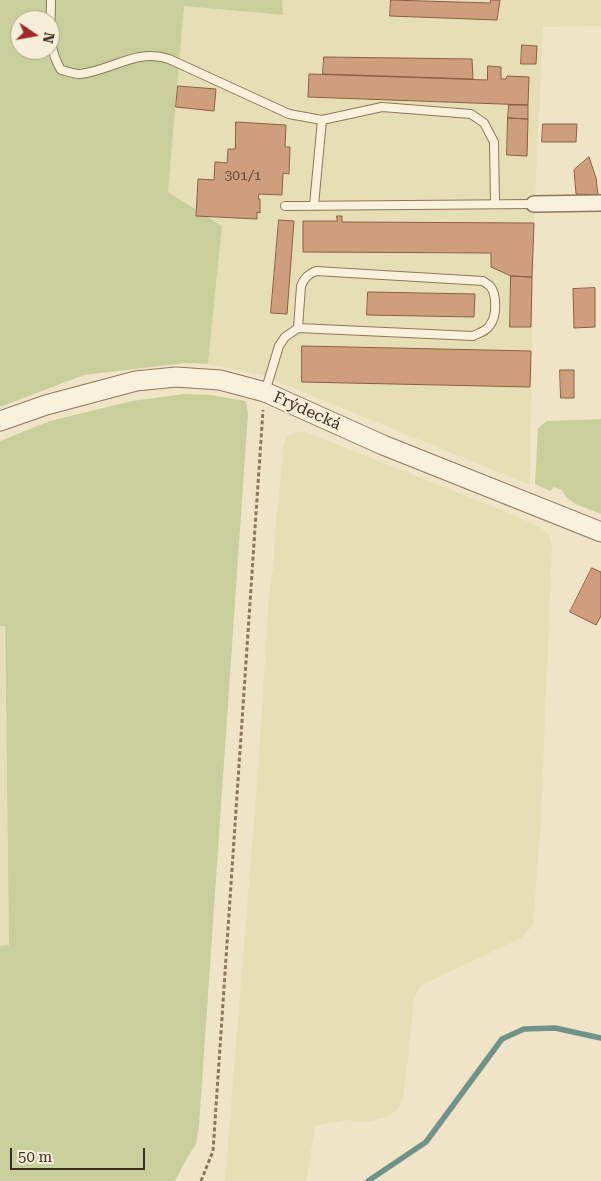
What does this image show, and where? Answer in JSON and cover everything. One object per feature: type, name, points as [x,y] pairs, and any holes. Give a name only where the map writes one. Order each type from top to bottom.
[{"type":"street","points":[[534,204],[601,203]]},
{"type":"street","name":"Frýdecká","points":[[0,421],[46,405],[136,381],[176,377],[220,380],[264,392],[383,445],[601,532]]},
{"type":"lane","points":[[52,0],[51,47],[54,58],[61,70],[79,74],[135,58],[156,55],[169,59],[289,114],[322,120],[382,107],[471,114],[484,123],[494,142],[495,204]]},
{"type":"lane","points":[[314,205],[322,120]]},
{"type":"lane","points":[[285,206],[534,204]]},
{"type":"lane","points":[[264,392],[279,346],[285,337],[298,328],[473,336],[490,326],[495,315],[493,293],[490,285],[483,281],[316,271],[309,274],[303,280],[301,286],[298,328]]},
{"type":"path","points":[[201,1181],[213,1151],[264,392]]},
{"type":"shaded area","points":[[282,0],[601,0],[601,26],[543,27],[534,223],[530,485],[261,375],[208,364],[222,226],[168,192],[184,6],[282,15]]},
{"type":"shaded area","points":[[303,431],[497,508],[540,527],[549,535],[552,546],[541,821],[533,925],[521,938],[420,986],[414,999],[407,1069],[402,1101],[398,1109],[390,1115],[372,1121],[346,1120],[315,1126],[306,1181],[225,1181],[258,771],[269,594],[274,562],[274,543],[284,444],[287,436]]},
{"type":"shaded area","points":[[0,626],[4,626],[9,945],[0,946]]},
{"type":"green space","points":[[0,0],[282,0],[283,15],[184,6],[168,192],[222,226],[208,364],[185,363],[84,375],[0,407]]},
{"type":"green space","points":[[184,394],[211,395],[246,401],[248,413],[199,1126],[196,1144],[175,1181],[0,1181],[0,946],[9,945],[5,626],[0,626],[0,441],[50,421],[132,401]]},
{"type":"green space","points":[[601,419],[601,514],[568,499],[562,490],[554,487],[550,491],[535,484],[538,428],[547,421]]},
{"type":"building","points":[[391,0],[490,3],[491,0],[500,0],[497,20],[390,16]]},
{"type":"building","points":[[522,45],[537,46],[536,64],[521,64]]},
{"type":"building","points":[[324,57],[472,59],[473,79],[323,74]]},
{"type":"building","points":[[488,66],[501,67],[501,79],[506,79],[507,76],[529,77],[528,105],[308,97],[309,74],[487,80]]},
{"type":"building","points":[[178,86],[216,89],[214,111],[176,107]]},
{"type":"building","points":[[509,105],[528,105],[528,119],[508,118]]},
{"type":"building","points":[[508,118],[528,119],[527,156],[507,155]]},
{"type":"building","points":[[236,122],[286,125],[285,147],[290,147],[289,174],[283,173],[282,195],[259,194],[260,213],[257,212],[257,219],[196,216],[198,179],[214,180],[215,162],[227,163],[228,149],[235,149]]},
{"type":"building","points":[[543,124],[577,124],[576,142],[542,142]]},
{"type":"building","points":[[589,157],[596,178],[598,195],[576,194],[574,170]]},
{"type":"building","points":[[337,216],[342,216],[342,222],[534,223],[532,277],[511,276],[491,267],[491,253],[303,252],[303,221],[337,221]]},
{"type":"building","points":[[279,220],[294,221],[287,314],[271,313]]},
{"type":"building","points":[[511,276],[532,277],[531,327],[510,327]]},
{"type":"building","points":[[595,288],[595,327],[574,328],[573,289]]},
{"type":"building","points":[[368,292],[475,294],[474,317],[367,315]]},
{"type":"building","points":[[302,346],[531,351],[530,387],[302,382]]},
{"type":"building","points":[[560,370],[574,370],[574,398],[561,398]]},
{"type":"building","points":[[592,568],[601,572],[601,616],[596,625],[570,612]]},
{"type":"waterway","points":[[368,1181],[426,1142],[502,1039],[524,1029],[555,1028],[601,1038]]}]
